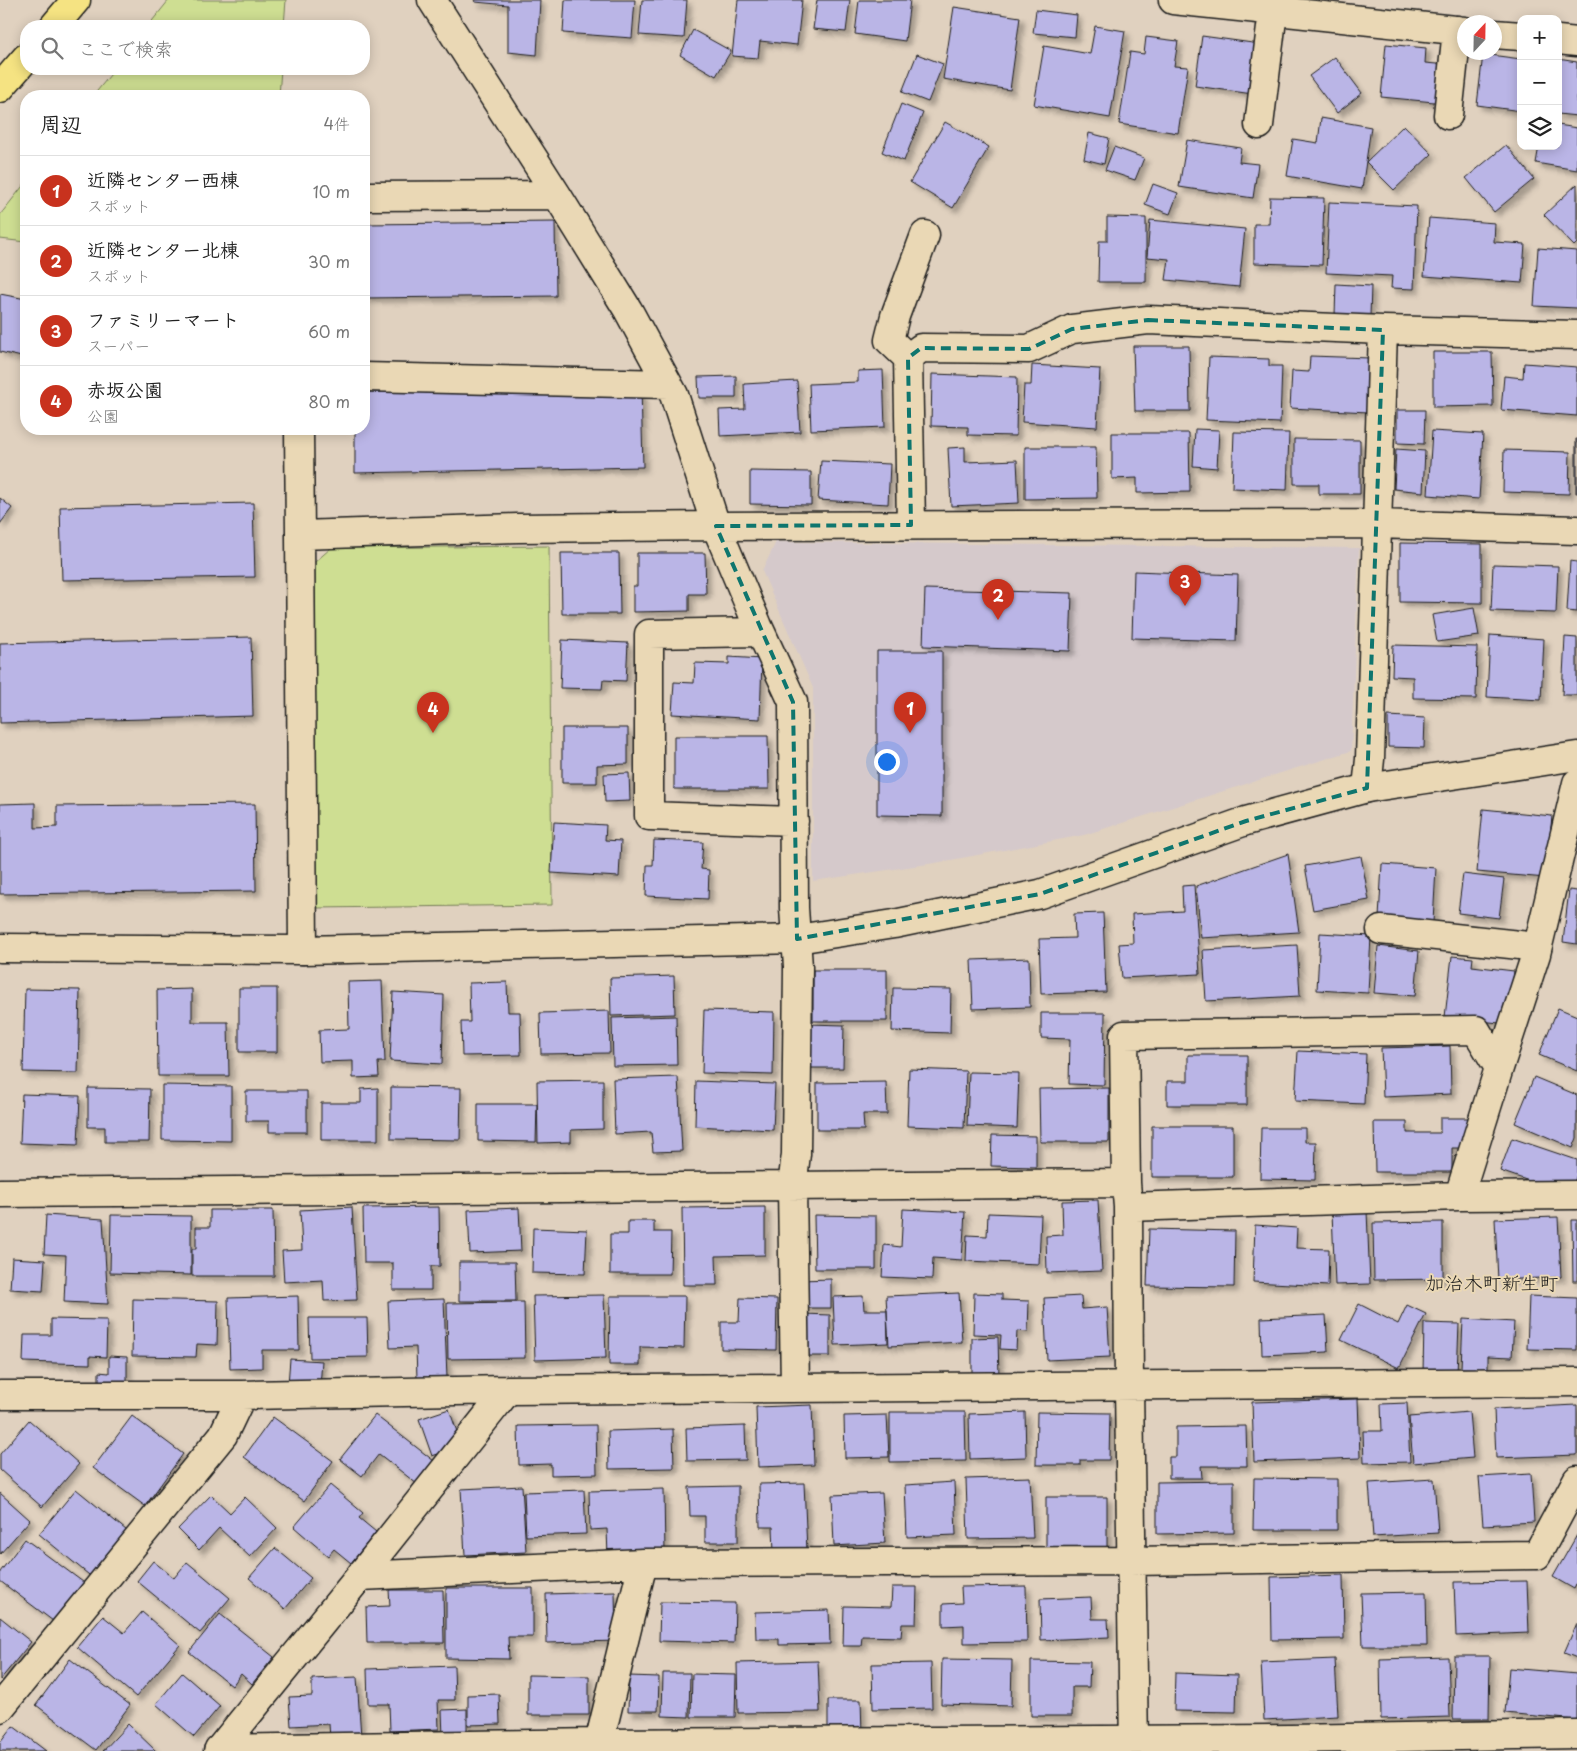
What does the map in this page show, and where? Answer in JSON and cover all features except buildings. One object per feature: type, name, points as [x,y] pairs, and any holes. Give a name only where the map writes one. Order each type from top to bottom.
[{"type":"highway","points":[[59,20],[76,0]]},
{"type":"highway","points":[[0,88],[20,65]]},
{"type":"street","points":[[432,0],[628,310],[674,395],[716,526],[760,632],[793,702],[794,908],[797,939],[796,1154],[792,1187],[795,1388]]},
{"type":"street","points":[[1173,0],[1457,30]]},
{"type":"street","points":[[1259,125],[1273,11]]},
{"type":"street","points":[[1502,35],[1517,36]]},
{"type":"street","points":[[1562,40],[1577,42]]},
{"type":"street","points":[[1448,115],[1457,56]]},
{"type":"street","points":[[370,196],[557,195]]},
{"type":"street","points":[[912,525],[908,358],[889,340],[895,316],[925,235]]},
{"type":"street","points":[[908,358],[921,348],[1029,349],[1072,329],[1148,320],[1383,330],[1577,335]]},
{"type":"street","points":[[1367,788],[1370,759],[1383,330]]},
{"type":"street","points":[[370,377],[668,384]]},
{"type":"street","points":[[299,435],[303,950]]},
{"type":"street","points":[[300,535],[518,528],[912,525],[1376,524],[1577,530]]},
{"type":"street","points":[[760,632],[649,634],[649,816],[794,821]]},
{"type":"street","points":[[0,948],[303,950],[797,939],[894,924],[1040,894],[1246,822],[1367,788],[1577,756]]},
{"type":"street","points":[[1459,1196],[1537,947],[1577,783]]},
{"type":"street","points":[[1382,930],[1537,947]]},
{"type":"street","points":[[1134,1746],[1124,1035],[1476,1030],[1498,1068]]},
{"type":"street","points":[[0,1193],[792,1187],[1127,1195],[1577,1196]]},
{"type":"street","points":[[0,1396],[1577,1382]]},
{"type":"street","points":[[219,1750],[508,1390]]},
{"type":"street","points":[[0,1708],[223,1435],[242,1395]]},
{"type":"street","points":[[360,1576],[643,1563],[1131,1561],[1537,1555],[1577,1480]]},
{"type":"street","points":[[598,1747],[643,1563]]},
{"type":"street","points":[[219,1750],[1134,1746],[1300,1739],[1577,1734]]},
{"type":"highlighted area","points":[[1148,320],[1383,330],[1367,788],[1246,821],[1040,894],[797,939],[793,702],[716,526],[911,525],[908,358],[921,348],[1029,349],[1072,329]]},
{"type":"shaded area","points":[[776,542],[1359,548],[1351,751],[1084,835],[935,863],[813,881],[813,688],[762,571]]},
{"type":"green space","points":[[169,0],[286,0],[284,20],[153,20]]},
{"type":"green space","points":[[110,75],[281,75],[279,90],[98,90]]},
{"type":"green space","points":[[20,190],[20,241],[0,239],[0,215]]},
{"type":"green space","points":[[549,546],[552,905],[315,908],[315,562],[331,548]]},
{"type":"place","name":"ファミリーマート","points":[[1185,606]]},
{"type":"place","name":"近隣センター北棟","points":[[998,620]]},
{"type":"place","name":"赤坂公園","points":[[433,733]]},
{"type":"place","name":"近隣センター西棟","points":[[910,733]]},
{"type":"district","name":"加治木町新生町","points":[[1492,1282]]}]
